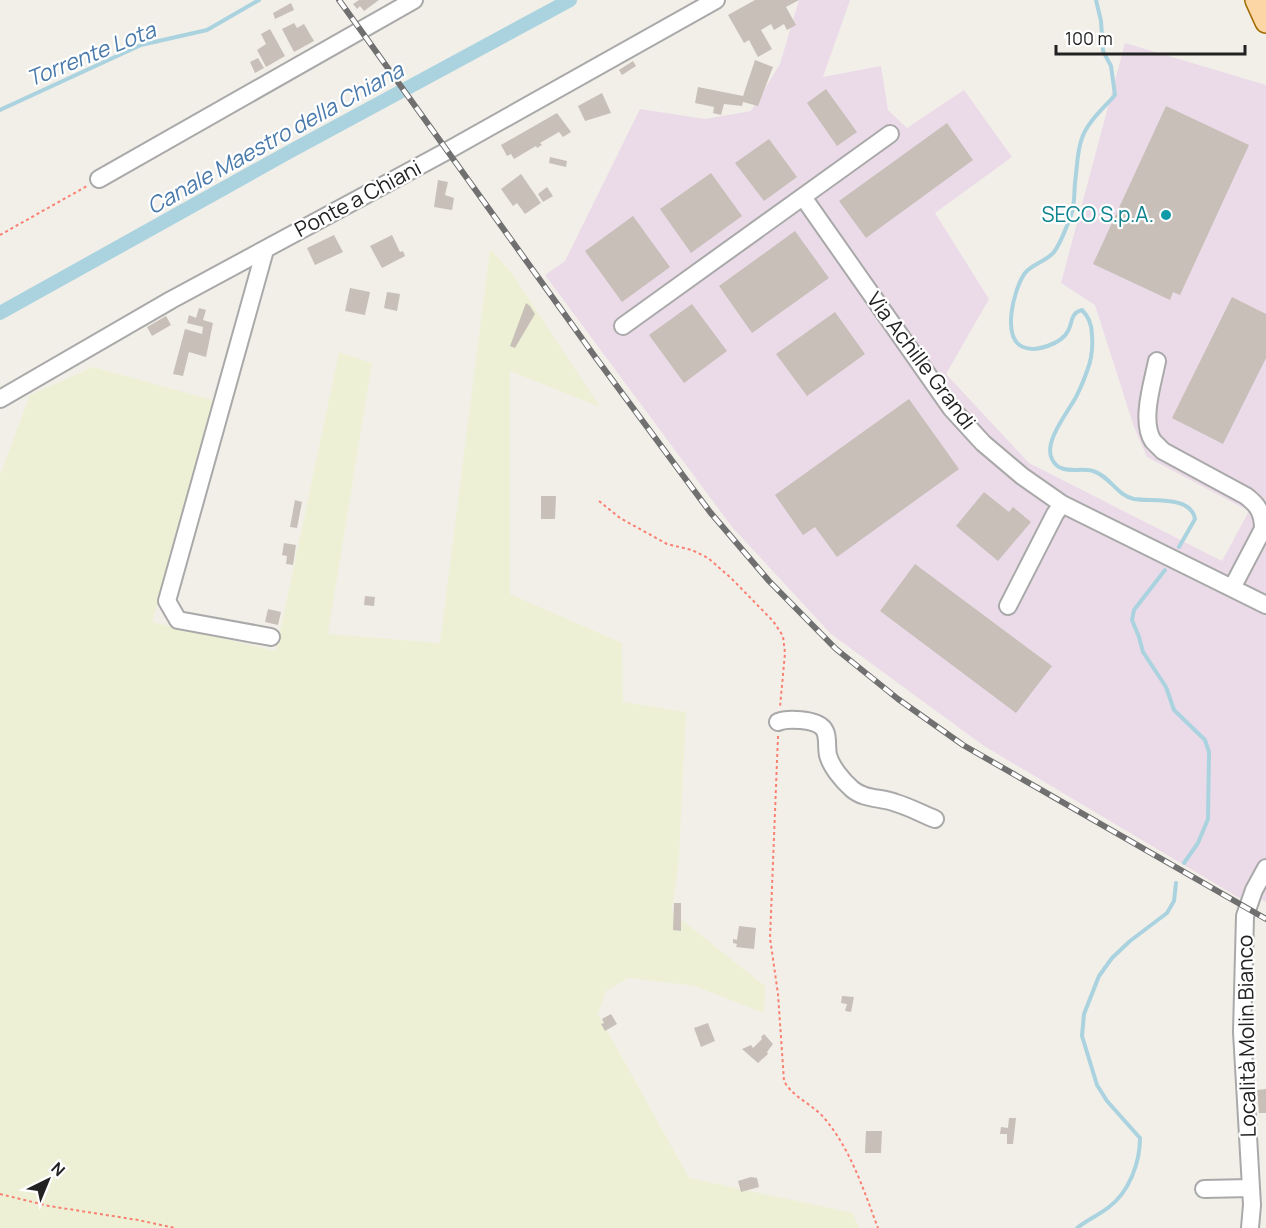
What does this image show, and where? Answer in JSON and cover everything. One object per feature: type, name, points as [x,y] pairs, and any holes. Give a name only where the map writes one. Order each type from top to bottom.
[{"type":"main road","points":[[1256,0],[1266,22]]},
{"type":"street","points":[[99,179],[414,0]]},
{"type":"street","name":"Ponte a Chiani","points":[[0,399],[171,300],[447,151],[716,0]]},
{"type":"street","points":[[623,326],[890,134]]},
{"type":"street","name":"Via Achille Grandi","points":[[803,198],[951,408],[984,443],[1022,476],[1062,504],[1266,605]]},
{"type":"street","points":[[264,250],[167,601],[177,620],[272,637]]},
{"type":"street","points":[[1157,361],[1148,409],[1148,426],[1153,440],[1163,451],[1246,496],[1258,505],[1263,518],[1263,529],[1232,588]]},
{"type":"street","points":[[1008,606],[1062,504]]},
{"type":"street","points":[[778,722],[786,718],[819,724],[827,736],[828,755],[834,767],[852,789],[864,797],[895,802],[935,819]]},
{"type":"street","name":"Località Molin Bianco","points":[[1250,1228],[1251,1188],[1242,1032],[1245,916],[1254,890],[1266,868]]},
{"type":"street","points":[[1204,1189],[1251,1188]]},
{"type":"path","points":[[0,235],[99,179]]},
{"type":"path","points":[[599,501],[620,518],[667,544],[692,550],[708,558],[773,621],[783,636],[785,653],[778,722],[770,938],[778,994],[784,1081],[790,1091],[823,1116],[835,1132],[861,1183],[878,1228]]},
{"type":"path","points":[[0,1194],[49,1206],[175,1228]]},
{"type":"shaded area","points":[[799,0],[850,0],[823,77],[881,66],[888,110],[907,128],[964,90],[1012,157],[935,213],[989,299],[946,374],[1029,463],[1222,561],[1249,511],[1147,457],[1134,427],[1095,305],[1061,283],[1125,43],[1266,85],[1266,902],[1244,889],[1241,899],[984,746],[831,634],[732,527],[545,275],[565,261],[640,109],[705,119],[751,111],[780,64]]},
{"type":"green space","points":[[490,249],[511,272],[600,407],[510,371],[510,594],[622,643],[623,702],[686,712],[679,858],[672,912],[765,986],[764,1013],[695,986],[629,978],[606,991],[598,1014],[689,1178],[853,1213],[859,1228],[0,1228],[0,475],[30,395],[93,367],[216,401],[152,622],[276,651],[339,352],[372,363],[328,634],[440,643]]},
{"type":"building","points":[[359,0],[379,0],[364,11],[360,6],[357,9],[353,4]]},
{"type":"building","points":[[755,0],[799,0],[786,7],[796,25],[787,30],[784,24],[774,30],[771,24],[761,30],[772,49],[758,57],[749,40],[744,43],[728,15]]},
{"type":"building","points":[[291,3],[294,10],[275,19],[273,13]]},
{"type":"building","points":[[294,23],[297,28],[304,24],[314,41],[294,52],[282,29]]},
{"type":"building","points":[[270,29],[285,56],[266,67],[257,50],[266,44],[261,34]]},
{"type":"building","points":[[258,58],[264,68],[255,73],[250,62]]},
{"type":"building","points":[[755,60],[773,67],[758,106],[743,102],[742,106],[724,104],[721,115],[713,113],[714,107],[695,103],[698,87],[743,96]]},
{"type":"building","points":[[633,61],[636,66],[622,75],[619,70]]},
{"type":"building","points":[[826,89],[857,132],[837,146],[807,103]]},
{"type":"building","points":[[602,93],[611,113],[585,121],[578,106]]},
{"type":"building","name":"SECO S.p.A.","points":[[1166,106],[1249,145],[1180,295],[1173,292],[1170,300],[1093,264]]},
{"type":"building","points":[[557,113],[571,132],[563,137],[559,132],[540,143],[542,145],[537,148],[536,146],[514,159],[511,154],[507,156],[501,145]]},
{"type":"building","points":[[947,123],[973,160],[866,238],[839,201]]},
{"type":"building","points":[[769,139],[797,177],[764,201],[735,163]]},
{"type":"building","points":[[550,157],[567,161],[566,167],[549,163]]},
{"type":"building","points":[[711,173],[742,216],[691,253],[660,209]]},
{"type":"building","points":[[521,174],[541,203],[525,214],[517,203],[513,206],[501,189]]},
{"type":"building","points":[[438,180],[448,182],[445,195],[454,198],[452,210],[434,207]]},
{"type":"building","points":[[547,187],[553,196],[543,202],[538,194]]},
{"type":"building","points":[[633,216],[670,267],[622,302],[585,251]]},
{"type":"building","points":[[795,231],[829,278],[752,333],[719,286]]},
{"type":"building","points":[[334,235],[343,252],[315,265],[307,248]]},
{"type":"building","points":[[392,235],[400,252],[403,251],[405,256],[382,268],[370,246]]},
{"type":"building","points":[[350,288],[370,292],[365,315],[345,311]]},
{"type":"building","points":[[387,292],[400,294],[397,311],[384,308]]},
{"type":"building","points":[[1232,297],[1266,314],[1266,358],[1223,444],[1172,418]]},
{"type":"building","points":[[526,303],[535,314],[515,348],[510,346]]},
{"type":"building","points":[[692,304],[727,351],[684,383],[649,335]]},
{"type":"building","points":[[199,308],[206,310],[203,320],[213,323],[206,357],[189,352],[183,376],[173,374],[185,329],[202,334],[203,327],[187,323],[189,315],[196,318]]},
{"type":"building","points":[[835,312],[865,354],[807,396],[776,354]]},
{"type":"building","points":[[166,316],[171,325],[152,336],[147,327]]},
{"type":"building","points":[[909,399],[959,469],[837,557],[815,527],[803,535],[775,495]]},
{"type":"building","points":[[984,492],[1009,512],[1013,507],[1031,522],[998,561],[956,526]]},
{"type":"building","points":[[541,496],[556,496],[555,519],[541,519]]},
{"type":"building","points":[[295,500],[302,502],[297,528],[290,527]]},
{"type":"building","points":[[284,543],[296,545],[293,565],[286,564],[287,556],[282,555]]},
{"type":"building","points":[[915,564],[1052,666],[1016,713],[880,611]]},
{"type":"building","points":[[365,596],[375,597],[374,606],[364,605]]},
{"type":"building","points":[[268,609],[281,612],[278,625],[265,622]]},
{"type":"building","points":[[674,903],[681,903],[681,931],[673,930]]},
{"type":"building","points":[[739,926],[756,928],[754,949],[736,947],[737,944],[733,943],[733,939],[737,940]]},
{"type":"building","points":[[842,996],[854,997],[851,1012],[845,1011],[847,1004],[841,1003]]},
{"type":"building","points":[[611,1014],[617,1024],[605,1031],[601,1024],[604,1023],[602,1019]]},
{"type":"building","points":[[708,1023],[715,1041],[701,1047],[694,1028]]},
{"type":"building","points":[[764,1034],[773,1044],[768,1054],[758,1063],[742,1049],[751,1045],[753,1048]]},
{"type":"building","points":[[1266,1089],[1266,1113],[1259,1113],[1257,1090]]},
{"type":"building","points":[[1009,1118],[1016,1118],[1013,1144],[1007,1144],[1007,1134],[1000,1134],[1001,1127],[1008,1128]]},
{"type":"building","points":[[866,1131],[882,1131],[881,1153],[865,1153]]},
{"type":"building","points":[[751,1177],[757,1178],[759,1187],[741,1192],[738,1181]]},
{"type":"waterway","name":"Torrente Lota","points":[[0,110],[141,45],[207,30],[259,0]]},
{"type":"waterway","name":"Canale Maestro della Chiana","points":[[0,313],[289,152],[570,0]]},
{"type":"waterway","points":[[1096,0],[1101,21],[1103,51],[1111,66],[1115,95],[1092,120],[1082,138],[1078,154],[1073,207],[1068,223],[1054,252],[1028,270],[1021,280],[1012,312],[1012,334],[1016,342],[1028,349],[1048,346],[1065,335],[1075,313],[1082,310],[1091,328],[1091,358],[1085,378],[1054,436],[1050,452],[1052,459],[1055,464],[1065,469],[1099,473],[1128,497],[1169,501],[1186,506],[1192,511],[1195,519],[1179,547]]},
{"type":"waterway","points":[[1165,570],[1134,610],[1132,620],[1143,652],[1166,687],[1174,710],[1205,740],[1209,752],[1208,819],[1198,843],[1184,863]]},
{"type":"waterway","points":[[1077,1228],[1109,1207],[1128,1185],[1138,1157],[1140,1138],[1107,1101],[1097,1085],[1082,1036],[1084,1014],[1099,976],[1112,958],[1167,913],[1174,901],[1176,883]]},
{"type":"railway","points":[[339,0],[596,358],[710,512],[769,581],[836,649],[898,699],[963,745],[1266,919]]},
{"type":"place","name":"SECO S.p.A.","points":[[1166,215]]}]
